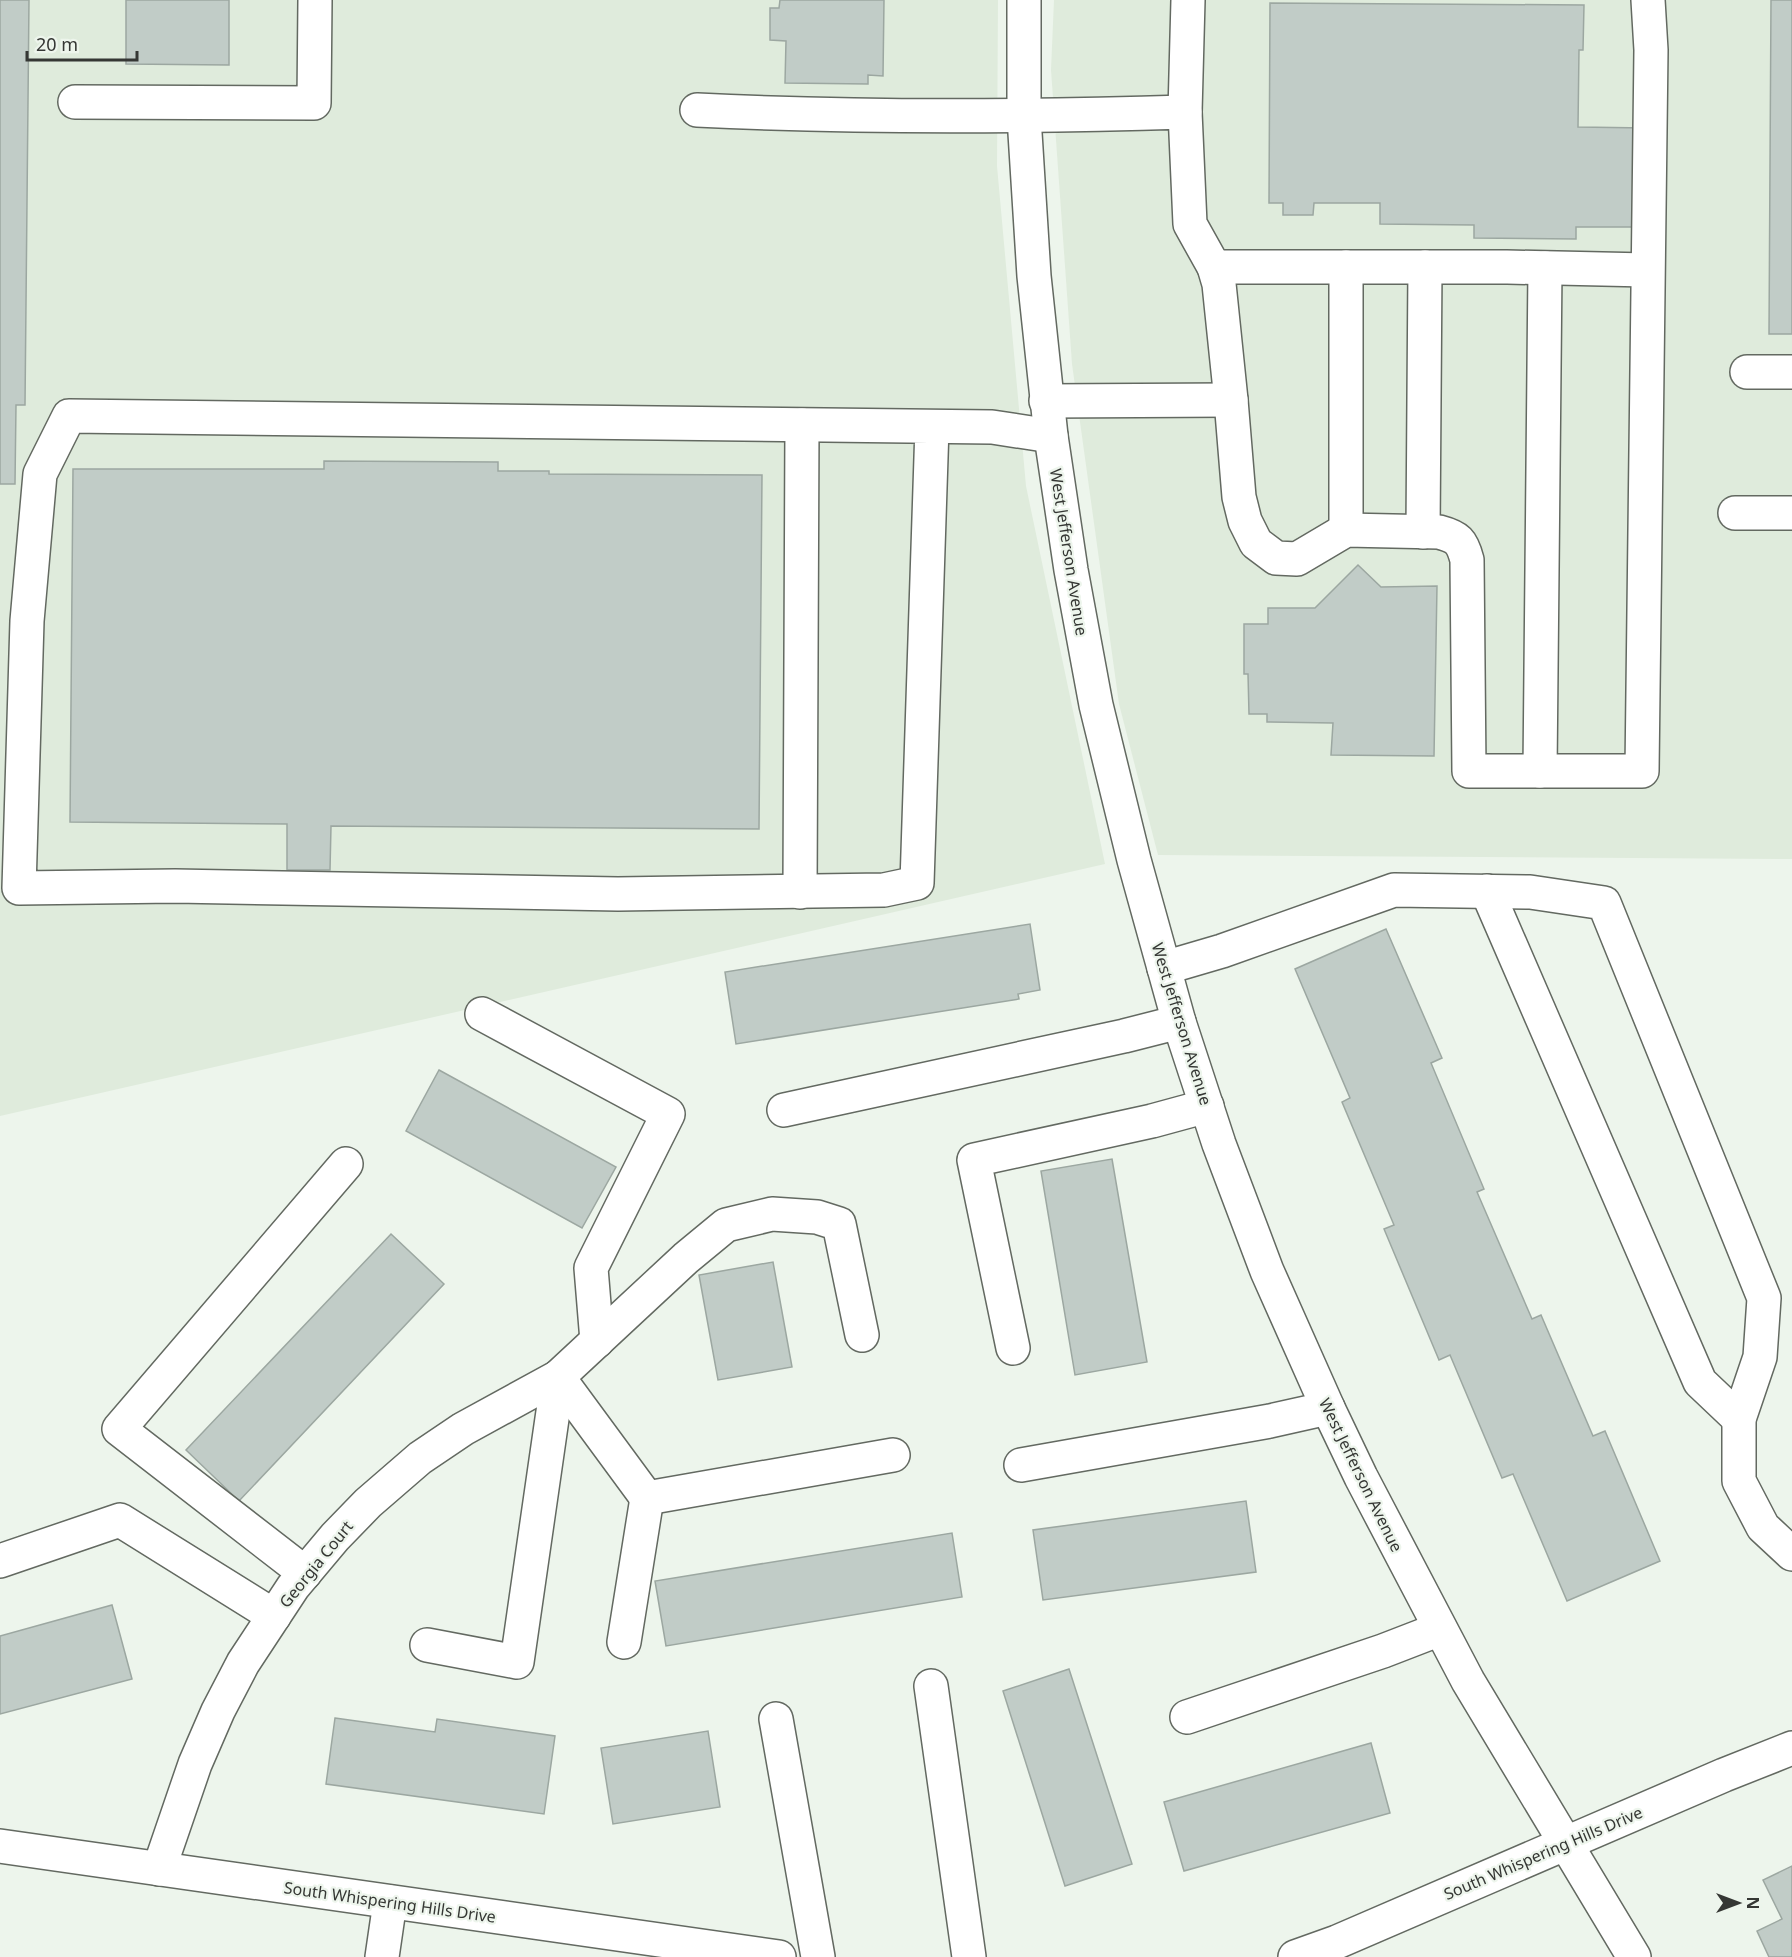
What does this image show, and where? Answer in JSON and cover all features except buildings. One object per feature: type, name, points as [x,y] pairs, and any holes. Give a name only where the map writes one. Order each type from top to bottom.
[{"type":"street","points":[[75,102],[314,104],[315,0]]},
{"type":"street","name":"West Jefferson Avenue","points":[[1024,0],[1024,117],[1034,276],[1050,436],[1071,570],[1096,705],[1134,860],[1179,1022],[1219,1144],[1267,1271],[1360,1477],[1468,1681],[1634,1957]]},
{"type":"street","points":[[1188,0],[1185,112],[1190,224],[1214,267],[1219,284],[1239,496],[1245,521],[1256,543],[1276,558],[1297,559],[1346,530],[1438,532],[1453,536],[1463,545],[1467,560],[1469,771],[1642,771],[1651,50],[1648,0]]},
{"type":"street","points":[[697,110],[807,115],[1024,117],[1185,112]]},
{"type":"street","points":[[1214,267],[1647,270]]},
{"type":"street","points":[[1346,267],[1346,530]]},
{"type":"street","points":[[1423,532],[1425,267]]},
{"type":"street","points":[[1540,771],[1545,268]]},
{"type":"street","points":[[1747,372],[1792,372]]},
{"type":"street","points":[[1046,401],[1231,400]]},
{"type":"street","points":[[932,427],[916,883],[884,891],[618,894],[175,886],[19,888],[27,621],[40,474],[69,416],[992,427],[1050,436]]},
{"type":"street","points":[[800,892],[802,425]]},
{"type":"street","points":[[1735,513],[1792,513]]},
{"type":"street","points":[[1164,968],[1222,951],[1394,890],[1530,892],[1604,903],[1764,1298],[1760,1357],[1739,1419],[1739,1480],[1762,1527],[1792,1554]]},
{"type":"street","points":[[1487,891],[1700,1382],[1739,1419]]},
{"type":"street","points":[[482,1014],[668,1114],[591,1268],[597,1341]]},
{"type":"street","points":[[784,1110],[1179,1022]]},
{"type":"street","points":[[1013,1348],[974,1160],[1152,1121],[1207,1106]]},
{"type":"street","points":[[305,1573],[119,1429],[346,1164]]},
{"type":"street","name":"Georgia Court","points":[[159,1869],[195,1764],[218,1711],[243,1663],[305,1573],[335,1537],[368,1503],[420,1458],[463,1429],[558,1377],[686,1258],[726,1225],[772,1214],[817,1216],[839,1224],[862,1335]]},
{"type":"street","points":[[558,1377],[647,1498],[624,1641]]},
{"type":"street","points":[[427,1645],[517,1662],[558,1377]]},
{"type":"street","points":[[1021,1465],[1270,1421],[1328,1408]]},
{"type":"street","points":[[647,1498],[893,1455]]},
{"type":"street","points":[[0,1561],[120,1520],[274,1616]]},
{"type":"street","points":[[1187,1717],[1383,1651],[1440,1629]]},
{"type":"street","points":[[931,1686],[969,1957]]},
{"type":"street","points":[[776,1719],[818,1957]]},
{"type":"street","name":"South Whispering Hills Drive","points":[[1295,1957],[1337,1942],[1724,1775],[1792,1748]]},
{"type":"street","name":"South Whispering Hills Drive","points":[[0,1846],[779,1957]]},
{"type":"street","points":[[382,1957],[390,1902]]},
{"type":"shaded area","points":[[0,0],[998,0],[997,166],[1026,486],[1105,864],[0,1116]]},
{"type":"shaded area","points":[[1054,0],[1792,0],[1792,859],[1158,855],[1119,704],[1072,364],[1051,70]]}]
